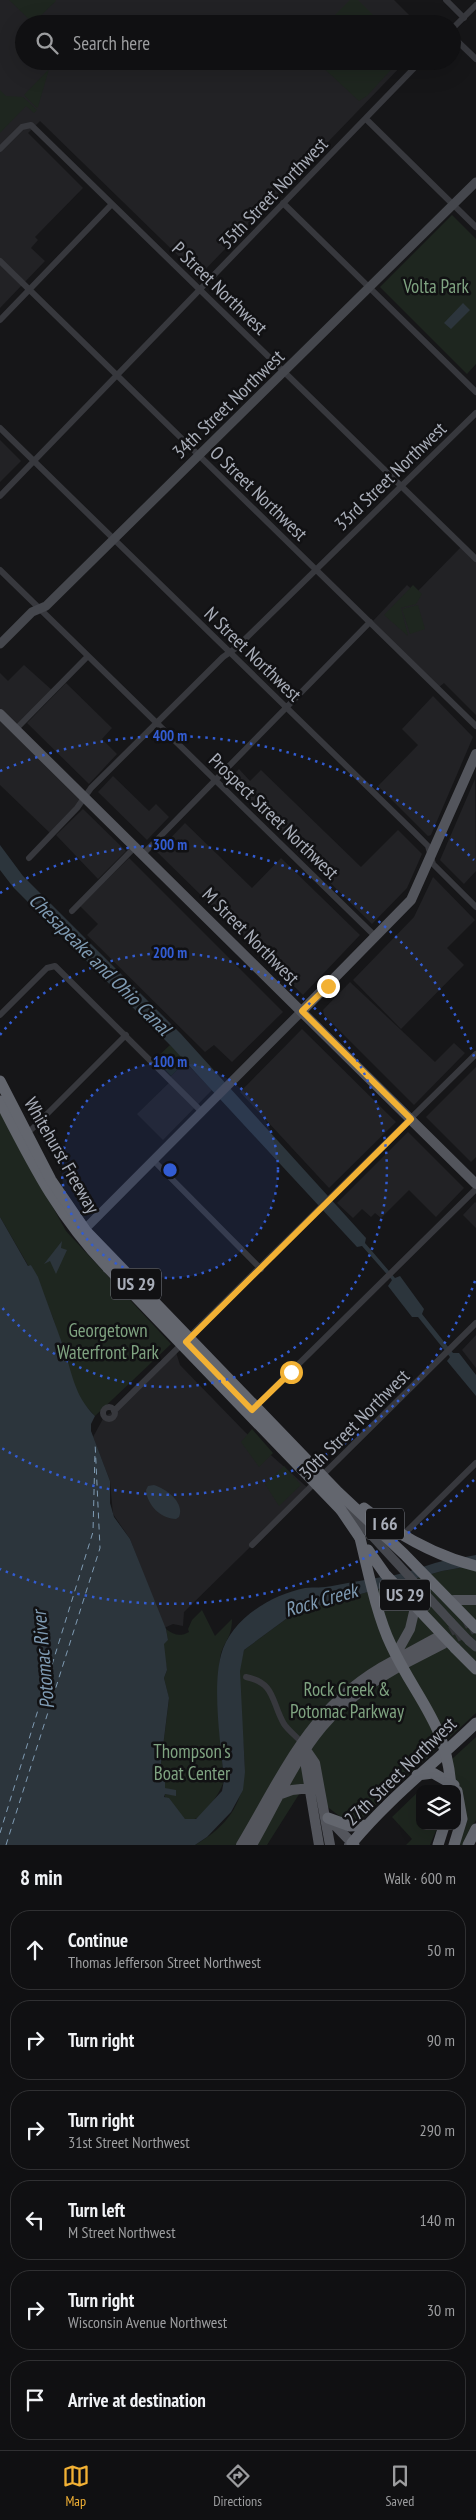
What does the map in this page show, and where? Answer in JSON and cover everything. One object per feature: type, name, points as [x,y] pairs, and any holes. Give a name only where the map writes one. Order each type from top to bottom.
[{"type":"highway","name":"Whitehurst Freeway","points":[[0,1082],[51,1180],[86,1231],[307,1460],[475,1622]]},
{"type":"highway","name":"Whitehurst Freeway","points":[[0,1101],[49,1194],[78,1236],[341,1510],[385,1574],[476,1669]]},
{"type":"highway","name":"I 66","points":[[307,1460],[368,1511],[405,1538],[437,1554],[476,1566]]},
{"type":"highway","name":"I 66","points":[[360,1538],[390,1644],[431,1713],[442,1738],[453,1785]]},
{"type":"highway","name":"27th Street Northwest","points":[[367,1825],[417,1775],[476,1723]]},
{"type":"highway","points":[[452,1785],[445,1770],[444,1761],[460,1738]]},
{"type":"highway","points":[[417,1775],[433,1773],[450,1785]]},
{"type":"highway","points":[[326,1816],[350,1826],[367,1825],[362,1838],[354,1844]]},
{"type":"highway","points":[[468,1845],[476,1829]]},
{"type":"highway","points":[[438,1845],[443,1830]]},
{"type":"highway","points":[[454,1845],[459,1830]]},
{"type":"main road","name":"34th Street Northwest","points":[[0,644],[32,612],[46,606],[476,182]]},
{"type":"main road","name":"M Street Northwest","points":[[0,714],[476,1184]]},
{"type":"main road","points":[[474,1645],[386,1553],[319,1479],[82,1232],[411,900],[474,767],[476,754]]},
{"type":"main road","points":[[454,1600],[476,1600]]},
{"type":"main road","points":[[252,1845],[281,1794],[304,1746],[342,1707],[370,1685],[398,1659],[410,1629],[414,1612]]},
{"type":"main road","points":[[241,1845],[304,1746],[334,1704],[357,1683],[382,1667],[440,1641]]},
{"type":"main road","points":[[304,1746],[319,1845]]},
{"type":"main road","points":[[304,1746],[315,1763],[330,1845]]},
{"type":"main road","points":[[281,1794],[292,1790],[310,1788]]},
{"type":"main road","points":[[312,1802],[354,1844]]},
{"type":"street","points":[[446,0],[464,18]]},
{"type":"street","points":[[461,21],[476,5]]},
{"type":"street","points":[[461,45],[476,59]]},
{"type":"street","name":"35th Street Northwest","points":[[0,496],[413,70]]},
{"type":"street","points":[[366,118],[476,227]]},
{"type":"street","name":"P Street Northwest","points":[[0,149],[22,127],[31,125],[476,559]]},
{"type":"street","points":[[0,320],[112,204]]},
{"type":"street","points":[[283,204],[476,392]]},
{"type":"street","name":"O Street Northwest","points":[[0,261],[476,726]]},
{"type":"street","name":"33rd Street Northwest","points":[[29,858],[156,723],[476,413]]},
{"type":"street","name":"N Street Northwest","points":[[0,428],[428,846],[436,867],[476,907]]},
{"type":"street","name":"Prospect Street Northwest","points":[[0,570],[376,937]]},
{"type":"street","points":[[72,911],[216,780],[370,622]]},
{"type":"street","points":[[16,729],[88,656]]},
{"type":"street","points":[[0,1015],[48,968],[52,966],[60,969],[202,1112]]},
{"type":"street","points":[[32,1129],[126,1035]]},
{"type":"street","points":[[114,1411],[261,1269],[476,1054]]},
{"type":"street","points":[[0,1090],[50,1185],[82,1232]]},
{"type":"street","points":[[153,1160],[261,1269]]},
{"type":"street","points":[[252,1410],[476,1189]]},
{"type":"street","name":"30th Street Northwest","points":[[252,1545],[476,1323]]},
{"type":"street","points":[[386,1553],[476,1463]]},
{"type":"street","points":[[246,1677],[259,1680],[268,1688],[283,1722],[304,1746]]},
{"type":"shaded area","points":[[0,0],[394,0],[409,15],[15,15],[15,70],[397,70],[199,276],[40,121],[28,133],[83,188],[35,237],[38,240],[31,248],[45,261],[0,308]]},
{"type":"shaded area","points":[[0,440],[21,461],[0,482]]},
{"type":"shaded area","points":[[462,546],[476,559],[476,715],[444,683],[438,688],[371,623],[407,585],[416,593]]},
{"type":"shaded area","points":[[24,665],[53,691],[16,729],[85,797],[51,834],[0,785],[0,673],[8,681]]},
{"type":"shaded area","points":[[66,683],[112,728],[102,739],[117,754],[89,784],[27,723]]},
{"type":"shaded area","points":[[433,696],[473,737],[431,835],[428,836],[378,786],[418,745],[402,729]]},
{"type":"shaded area","points":[[239,769],[250,781],[261,770],[361,867],[398,830],[422,854],[407,888],[372,924],[227,781]]},
{"type":"shaded area","points":[[113,776],[149,811],[156,804],[169,817],[147,840],[98,792]]},
{"type":"shaded area","points":[[475,779],[476,871],[464,884],[440,860]]},
{"type":"shaded area","points":[[83,809],[126,851],[98,879],[56,835]]},
{"type":"shaded area","points":[[185,823],[252,888],[281,858],[360,935],[303,995],[157,852]]},
{"type":"shaded area","points":[[129,858],[283,1012],[232,1062],[214,1045],[205,1052],[87,935],[98,924],[80,906]]},
{"type":"shaded area","points":[[433,877],[475,920],[447,948],[464,965],[401,1029],[353,980],[414,917]]},
{"type":"shaded area","points":[[350,982],[435,1062],[454,1043],[465,1053],[414,1105],[324,1015],[323,1010]]},
{"type":"shaded area","points":[[302,1029],[396,1122],[329,1188],[240,1092]]},
{"type":"shaded area","points":[[185,1062],[212,1090],[163,1140],[137,1114],[173,1079],[170,1077]]},
{"type":"shaded area","points":[[476,1067],[476,1157],[471,1162],[426,1117]]},
{"type":"shaded area","points":[[408,1132],[464,1188],[436,1217],[409,1190],[381,1218],[375,1213],[371,1217],[362,1209],[353,1218],[337,1203]]},
{"type":"shaded area","points":[[476,1203],[476,1228],[463,1215]]},
{"type":"shaded area","points":[[476,1335],[476,1368],[462,1350]]},
{"type":"shaded area","points":[[176,1352],[180,1365],[245,1432],[309,1489],[184,1612],[183,1626],[173,1624],[164,1628],[130,1539],[113,1514],[110,1481],[93,1437],[104,1417],[114,1411]]},
{"type":"green space","points":[[9,0],[56,1],[41,15],[25,15]]},
{"type":"green space","points":[[350,0],[358,0],[373,15],[335,15]]},
{"type":"green space","points":[[48,70],[49,70],[38,107],[24,95]]},
{"type":"green space","points":[[326,70],[391,70],[367,96],[359,101]]},
{"type":"green space","points":[[0,90],[6,96],[23,97],[37,110],[34,113],[26,106],[0,133]]},
{"type":"green space","name":"Volta Park","points":[[452,215],[476,239],[476,364],[467,374],[380,287]]},
{"type":"green space","points":[[413,585],[422,594],[416,604],[401,608],[408,636],[384,615]]},
{"type":"green space","points":[[418,605],[425,629],[410,634],[402,609]]},
{"type":"green space","points":[[170,1045],[186,1061],[171,1076],[155,1059]]},
{"type":"green space","name":"Georgetown Waterfront Park","points":[[0,1112],[66,1231],[171,1344],[95,1416],[83,1403],[75,1389],[53,1318],[31,1265],[29,1267],[0,1217]]},
{"type":"green space","points":[[252,1429],[273,1453],[259,1467],[241,1442]]},
{"type":"green space","points":[[284,1466],[301,1485],[279,1506],[265,1484]]},
{"type":"green space","name":"Rock Creek & Potomac Parkway","points":[[476,1565],[476,1713],[361,1819],[351,1825],[303,1788],[267,1845],[195,1845],[222,1825],[237,1803],[244,1780],[239,1677],[244,1650],[286,1619],[304,1610],[442,1571]]},
{"type":"green space","name":"Thompson's Boat Center","points":[[202,1610],[215,1636],[232,1619],[229,1636],[221,1653],[218,1689],[224,1780],[219,1792],[203,1813],[197,1818],[186,1820],[165,1797],[165,1794],[176,1795],[165,1788],[160,1771],[169,1699],[164,1678],[167,1670],[164,1643],[168,1640],[166,1629],[177,1635],[189,1632],[188,1629],[192,1620]]},
{"type":"green space","points":[[476,1737],[476,1820],[463,1845],[458,1845],[465,1808],[461,1785],[458,1785],[454,1779],[452,1759]]},
{"type":"green space","points":[[416,1794],[416,1830],[436,1830],[430,1845],[406,1845],[412,1839],[392,1817]]},
{"type":"water","points":[[463,303],[470,310],[451,329],[444,323]]},
{"type":"water","name":"Chesapeake and Ohio Canal","points":[[0,845],[23,876],[181,1034],[366,1238],[365,1243],[395,1278],[400,1276],[424,1309],[422,1314],[453,1353],[459,1353],[476,1375],[476,1396],[447,1361],[450,1357],[418,1317],[412,1317],[388,1286],[392,1280],[362,1246],[357,1247],[170,1045],[13,887],[0,870]]},
{"type":"water","points":[[0,1217],[28,1266],[31,1265],[38,1277],[78,1392],[95,1416],[91,1424],[91,1431],[110,1481],[110,1503],[114,1517],[130,1539],[166,1629],[168,1640],[164,1644],[167,1670],[164,1678],[169,1698],[160,1771],[165,1778],[165,1788],[176,1790],[176,1796],[165,1794],[164,1797],[169,1798],[185,1819],[196,1819],[222,1791],[224,1780],[217,1701],[218,1669],[226,1642],[242,1620],[265,1603],[292,1591],[305,1588],[329,1587],[395,1575],[440,1562],[476,1555],[476,1565],[442,1571],[304,1610],[286,1619],[244,1650],[240,1671],[245,1772],[243,1790],[231,1812],[207,1837],[195,1845],[0,1845]]},
{"type":"water","points":[[62,1241],[61,1248],[67,1250],[56,1274],[50,1261],[44,1264]]},
{"type":"water","points":[[154,1485],[174,1497],[179,1507],[179,1517],[176,1519],[165,1517],[152,1506],[146,1490],[148,1486]]},
{"type":"ferry route","points":[[6,1845],[100,1548],[95,1442]]},
{"type":"ferry route","points":[[0,1833],[93,1532],[95,1452]]},
{"type":"tunnel","points":[[437,1638],[474,1619]]},
{"type":"tunnel","points":[[443,1644],[476,1627]]},
{"type":"route","points":[[291,1372],[252,1410],[186,1342],[411,1119],[302,1011],[328,986]]},
{"type":"water label","name":"Rock Creek","points":[[321,1600]]},
{"type":"water label","name":"Potomac River","points":[[43,1660]]}]
